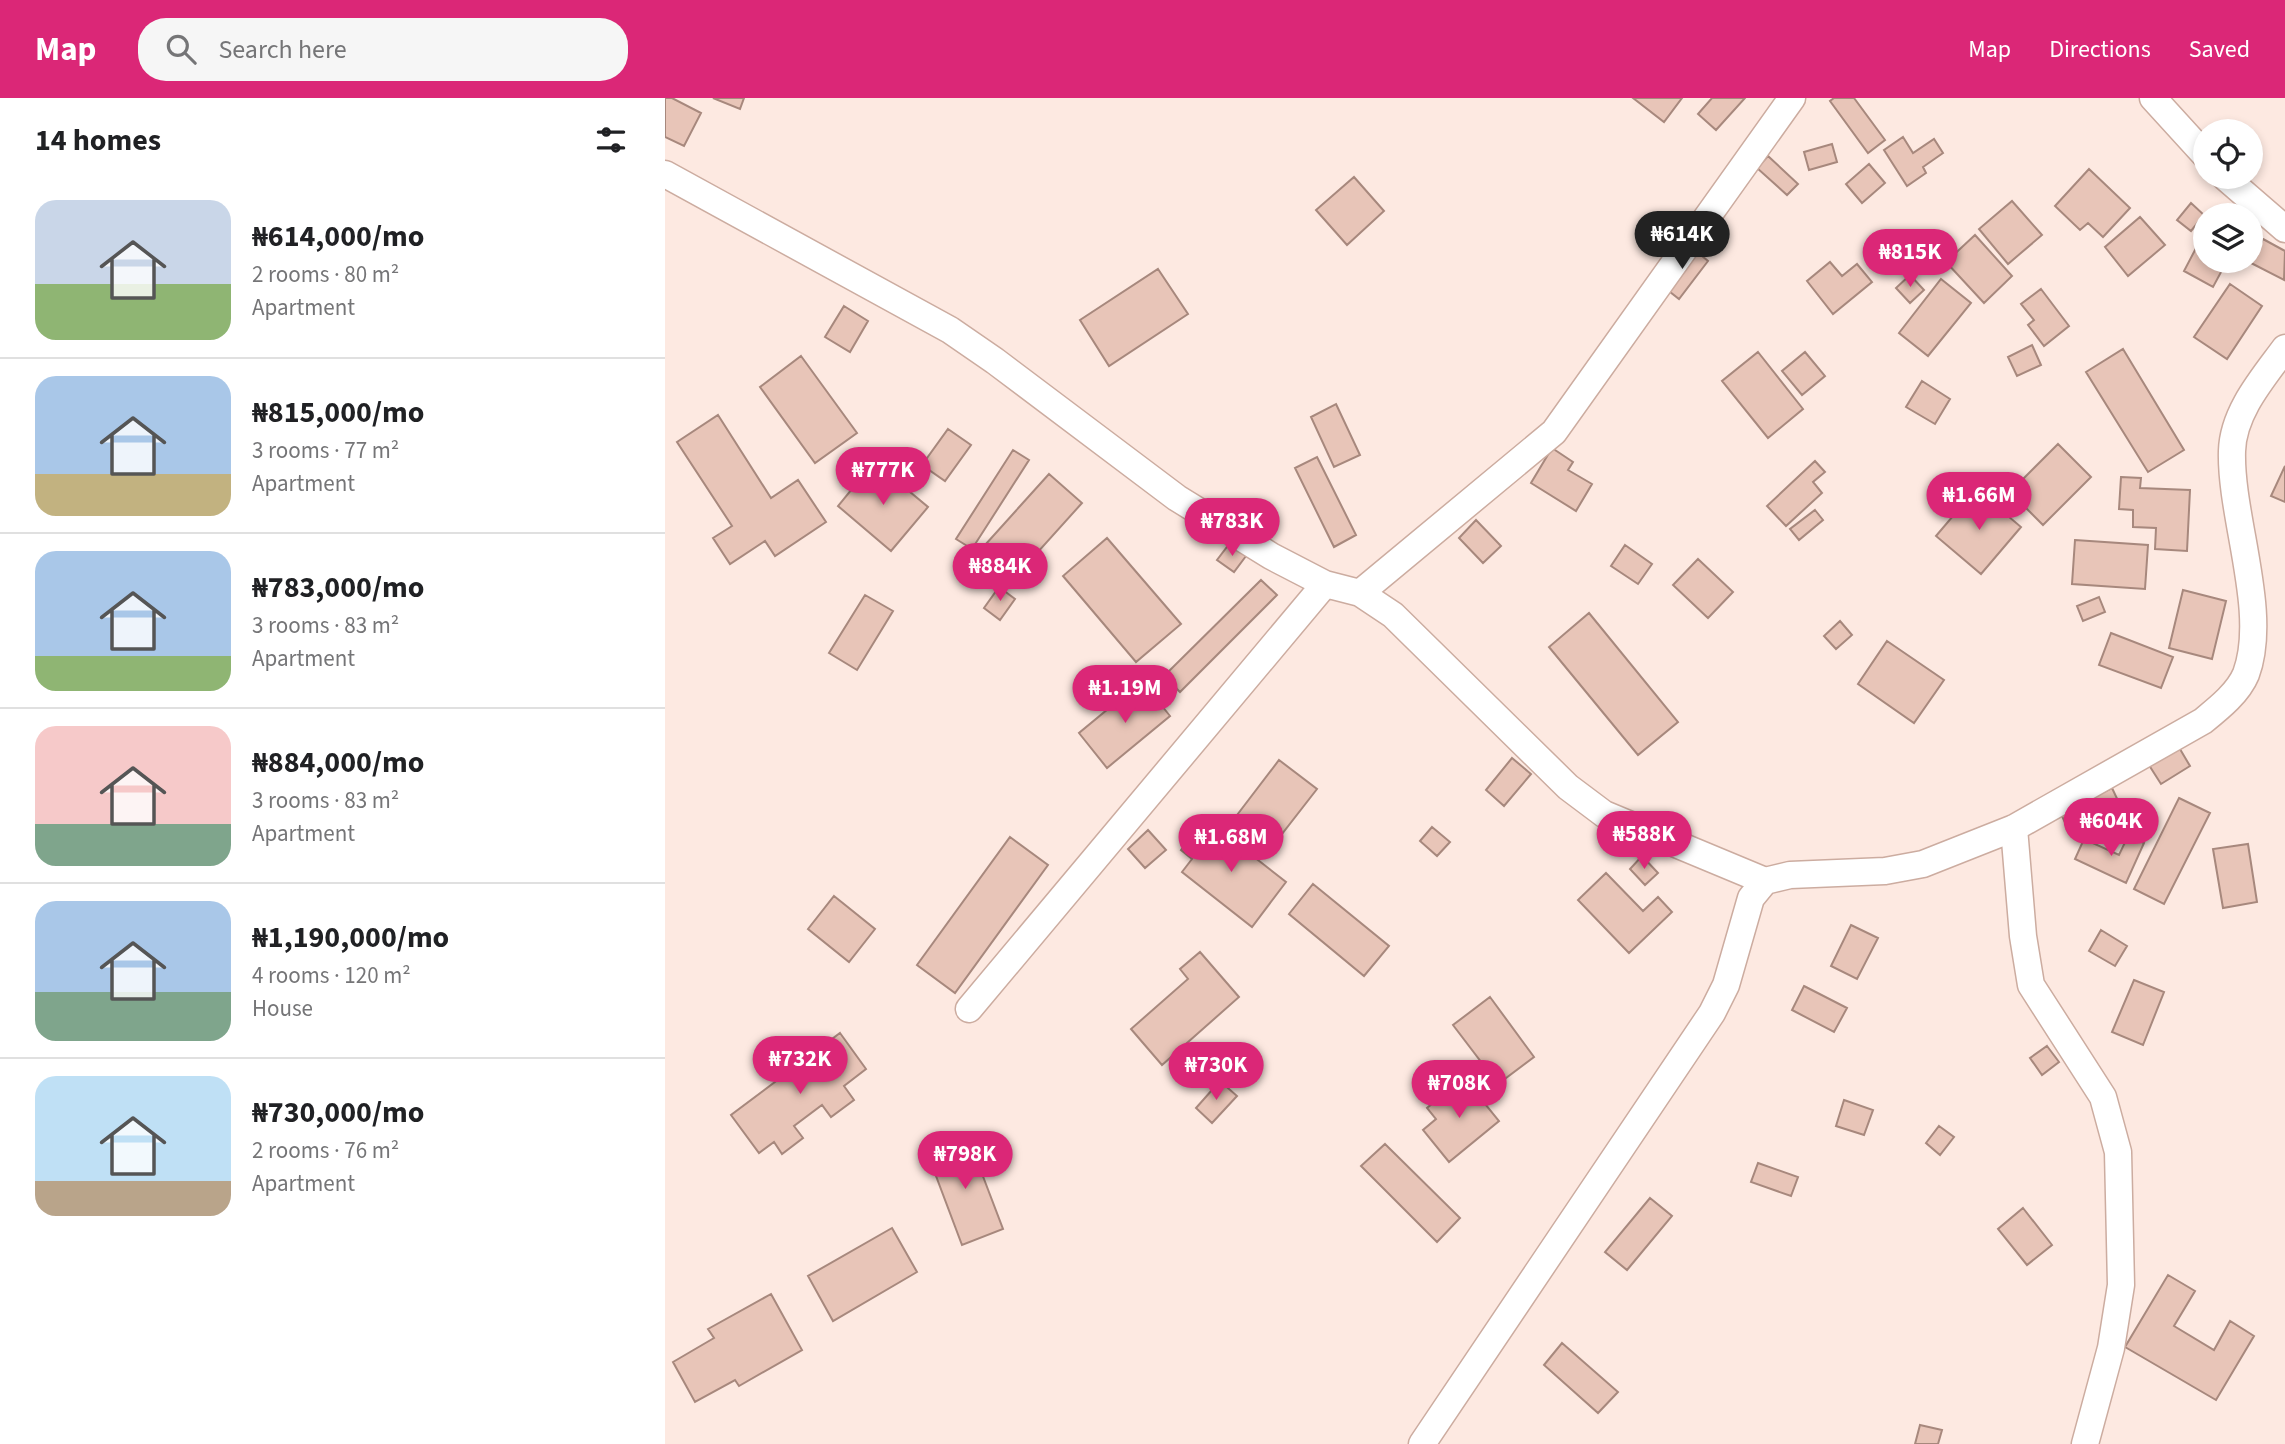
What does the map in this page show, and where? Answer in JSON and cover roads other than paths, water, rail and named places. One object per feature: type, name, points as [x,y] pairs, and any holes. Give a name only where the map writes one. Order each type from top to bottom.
[{"type":"street","points":[[1360,593],[1554,432],[1792,98]]},
{"type":"street","points":[[2153,98],[2193,142]]},
{"type":"street","points":[[665,174],[950,330],[1177,498],[1271,556],[1325,584],[1360,593],[1393,615],[1568,787],[1604,814],[1765,881],[1790,875],[1885,870],[1923,864],[2014,828],[2203,721],[2226,702],[2245,676],[2252,648],[2251,598],[2232,450],[2240,416],[2285,348]]},
{"type":"street","points":[[2239,189],[2285,229]]},
{"type":"street","points":[[969,1009],[1325,584]]},
{"type":"street","points":[[2014,828],[2023,936],[2031,985],[2103,1097],[2117,1152],[2121,1285],[2111,1348],[2085,1444]]},
{"type":"street","points":[[1422,1444],[1712,1013],[1726,985],[1751,898],[1765,881]]}]
